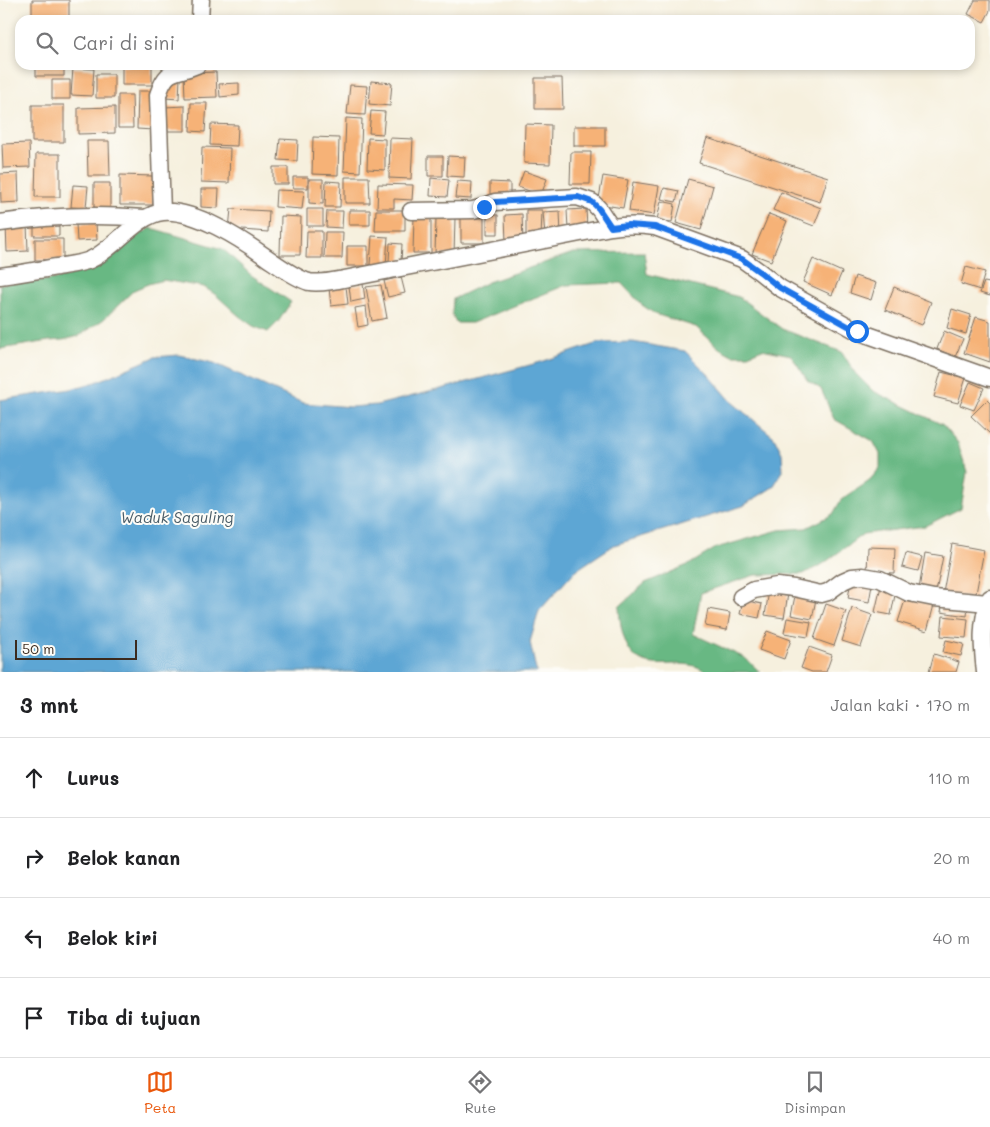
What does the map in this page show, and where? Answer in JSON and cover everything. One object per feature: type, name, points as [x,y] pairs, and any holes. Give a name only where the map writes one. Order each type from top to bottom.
[{"type":"street","points":[[200,15],[201,0]]},
{"type":"street","points":[[162,212],[158,95],[166,77],[180,70]]},
{"type":"street","points":[[412,211],[473,210],[495,202],[578,197],[592,202],[611,227]]},
{"type":"street","points":[[0,276],[59,267],[89,260],[102,254],[144,218],[162,212],[183,214],[213,225],[309,282],[340,280],[611,227],[628,225],[655,227],[742,259],[780,288],[857,331],[990,378]]},
{"type":"street","points":[[0,223],[91,216],[144,218]]},
{"type":"street","points":[[741,597],[754,590],[777,586],[821,594],[828,592],[852,577],[863,576],[880,579],[909,594],[989,600],[982,633],[985,672]]},
{"type":"green space","points":[[151,228],[223,249],[251,275],[291,302],[278,322],[268,332],[253,326],[204,287],[163,280],[134,290],[104,319],[79,336],[0,349],[0,284],[47,280],[74,274],[97,263]]},
{"type":"green space","points":[[644,252],[647,274],[739,297],[782,329],[842,352],[855,373],[873,391],[943,425],[958,443],[967,472],[961,508],[925,526],[863,534],[823,564],[803,574],[755,575],[701,593],[693,634],[745,658],[760,672],[706,672],[696,666],[646,663],[636,657],[627,646],[620,622],[619,607],[645,583],[690,564],[716,548],[779,530],[806,528],[833,514],[841,500],[868,482],[880,468],[880,454],[873,441],[834,419],[821,389],[808,381],[791,355],[762,349],[748,355],[732,355],[719,348],[696,327],[655,314],[642,305],[621,283],[566,285],[472,323],[456,323],[452,314],[453,299],[488,282],[573,253]]},
{"type":"water","name":"Waduk Saguling","points":[[633,342],[685,351],[733,403],[774,437],[782,453],[783,471],[773,487],[743,506],[614,545],[575,571],[539,611],[530,642],[538,672],[0,672],[0,400],[71,389],[96,382],[155,357],[179,355],[214,363],[303,403],[351,407],[377,405],[541,362],[598,343]]},
{"type":"building","points":[[32,0],[69,0],[69,15],[32,15]]},
{"type":"building","points":[[975,0],[990,0],[990,11],[984,22],[975,18],[975,15],[968,14]]},
{"type":"building","points":[[36,70],[64,70],[64,76],[36,76]]},
{"type":"building","points":[[73,70],[94,70],[92,96],[71,95]]},
{"type":"building","points":[[122,70],[152,70],[152,85],[122,85]]},
{"type":"building","points":[[216,72],[217,97],[185,98],[184,73]]},
{"type":"building","points":[[96,74],[114,74],[114,98],[96,98]]},
{"type":"building","points":[[166,78],[180,78],[179,99],[165,98]]},
{"type":"building","points":[[535,78],[562,78],[563,109],[535,109]]},
{"type":"building","points":[[52,80],[70,80],[70,99],[52,99]]},
{"type":"building","points":[[371,81],[392,83],[390,106],[369,104]]},
{"type":"building","points":[[239,83],[239,95],[220,97],[219,84]]},
{"type":"building","points":[[350,85],[367,86],[365,115],[347,114]]},
{"type":"building","points":[[138,91],[154,91],[153,130],[137,129]]},
{"type":"building","points":[[118,95],[132,95],[133,128],[118,128]]},
{"type":"building","points":[[191,103],[207,103],[205,132],[190,131]]},
{"type":"building","points":[[32,105],[64,105],[64,142],[32,142]]},
{"type":"building","points":[[185,106],[185,131],[165,131],[164,107]]},
{"type":"building","points":[[115,107],[115,133],[78,134],[78,108]]},
{"type":"building","points":[[371,111],[385,112],[383,134],[369,133]]},
{"type":"building","points":[[346,118],[362,119],[360,172],[344,171]]},
{"type":"building","points":[[211,124],[238,125],[237,146],[210,145]]},
{"type":"building","points":[[525,124],[551,125],[550,164],[524,163]]},
{"type":"building","points":[[574,126],[605,126],[605,146],[574,146]]},
{"type":"building","points":[[313,137],[339,138],[338,175],[312,174]]},
{"type":"building","points":[[368,138],[385,139],[385,170],[367,169]]},
{"type":"building","points":[[390,138],[413,139],[411,179],[389,178]]},
{"type":"building","points":[[707,138],[828,177],[820,202],[699,163]]},
{"type":"building","points":[[280,139],[298,140],[297,161],[278,160]]},
{"type":"building","points":[[87,141],[109,141],[110,176],[88,176]]},
{"type":"building","points":[[29,143],[30,167],[3,168],[2,144]]},
{"type":"building","points":[[202,147],[230,148],[229,183],[201,182]]},
{"type":"building","points":[[571,152],[591,152],[590,184],[570,184]]},
{"type":"building","points":[[36,154],[60,154],[60,197],[35,197]]},
{"type":"building","points":[[428,156],[443,156],[443,176],[428,176]]},
{"type":"building","points":[[448,156],[465,157],[464,177],[447,176]]},
{"type":"building","points":[[273,167],[288,167],[288,184],[273,184]]},
{"type":"building","points":[[524,171],[547,179],[541,195],[518,187]]},
{"type":"building","points":[[18,173],[19,202],[1,203],[0,174]]},
{"type":"building","points":[[120,175],[153,176],[153,205],[120,205]]},
{"type":"building","points":[[603,176],[628,180],[623,208],[598,204]]},
{"type":"building","points":[[293,177],[308,177],[308,188],[293,188]]},
{"type":"building","points":[[345,177],[369,177],[370,203],[345,203]]},
{"type":"building","points":[[431,178],[449,180],[447,197],[430,196]]},
{"type":"building","points":[[309,179],[323,179],[323,204],[309,203]]},
{"type":"building","points":[[688,179],[713,186],[701,230],[676,223]]},
{"type":"building","points":[[326,181],[341,182],[340,207],[325,207]]},
{"type":"building","points":[[457,181],[472,182],[471,199],[455,198]]},
{"type":"building","points":[[490,182],[510,183],[510,199],[490,198]]},
{"type":"building","points":[[633,182],[659,186],[654,215],[629,211]]},
{"type":"building","points":[[94,183],[110,183],[110,211],[94,211]]},
{"type":"building","points":[[378,184],[413,185],[412,200],[394,199],[394,208],[377,208]]},
{"type":"building","points":[[73,185],[88,186],[86,208],[71,207]]},
{"type":"building","points":[[664,188],[679,191],[676,202],[661,199]]},
{"type":"building","points":[[201,189],[219,189],[218,208],[201,207]]},
{"type":"building","points":[[276,190],[304,191],[302,209],[275,207]]},
{"type":"building","points":[[781,192],[821,208],[814,226],[773,210]]},
{"type":"building","points":[[661,201],[675,204],[672,222],[657,220]]},
{"type":"building","points":[[231,209],[269,211],[268,232],[229,229]]},
{"type":"building","points":[[307,209],[323,209],[323,226],[307,226]]},
{"type":"building","points":[[586,209],[587,228],[568,229],[567,210]]},
{"type":"building","points":[[349,210],[370,210],[370,225],[349,225]]},
{"type":"building","points":[[376,210],[405,210],[405,231],[375,231]]},
{"type":"building","points":[[526,210],[542,210],[541,239],[526,239]]},
{"type":"building","points":[[327,211],[343,211],[342,228],[326,227]]},
{"type":"building","points":[[560,211],[561,235],[545,236],[543,212]]},
{"type":"building","points":[[522,214],[523,242],[506,243],[505,215]]},
{"type":"building","points":[[769,214],[787,221],[771,261],[752,254]]},
{"type":"building","points":[[487,215],[498,215],[498,234],[487,234]]},
{"type":"building","points":[[281,216],[301,217],[300,255],[280,255]]},
{"type":"building","points":[[414,216],[431,216],[431,253],[413,253]]},
{"type":"building","points":[[436,218],[455,218],[454,255],[435,255]]},
{"type":"building","points":[[461,218],[484,218],[484,243],[461,243]]},
{"type":"building","points":[[34,222],[59,222],[59,236],[34,236]]},
{"type":"building","points":[[96,223],[97,240],[77,241],[76,224]]},
{"type":"building","points":[[27,224],[28,251],[7,252],[6,225]]},
{"type":"building","points":[[307,231],[322,231],[322,258],[306,258]]},
{"type":"building","points":[[325,232],[343,232],[342,258],[324,258]]},
{"type":"building","points":[[372,236],[388,237],[386,266],[370,265]]},
{"type":"building","points":[[35,239],[63,239],[63,260],[35,260]]},
{"type":"building","points":[[390,243],[402,244],[401,262],[389,261]]},
{"type":"building","points":[[347,246],[368,246],[368,266],[347,266]]},
{"type":"building","points":[[813,259],[842,272],[832,295],[803,282]]},
{"type":"building","points":[[966,267],[985,272],[980,290],[961,284]]},
{"type":"building","points":[[855,276],[876,283],[871,300],[850,293]]},
{"type":"building","points":[[401,277],[405,293],[388,297],[384,281]]},
{"type":"building","points":[[984,282],[990,283],[990,296],[980,293]]},
{"type":"building","points":[[363,284],[365,299],[351,302],[349,286]]},
{"type":"building","points":[[381,285],[387,318],[372,321],[366,287]]},
{"type":"building","points":[[346,286],[348,304],[331,306],[329,288]]},
{"type":"building","points":[[894,287],[931,302],[922,325],[885,310]]},
{"type":"building","points":[[366,306],[368,325],[358,327],[355,308]]},
{"type":"building","points":[[952,309],[971,315],[966,334],[947,328]]},
{"type":"building","points":[[976,317],[990,321],[990,362],[964,353]]},
{"type":"building","points":[[944,331],[963,339],[955,357],[937,349]]},
{"type":"building","points":[[941,372],[966,378],[958,403],[934,397]]},
{"type":"building","points":[[970,382],[984,388],[974,410],[960,405]]},
{"type":"building","points":[[987,400],[990,403],[990,434],[971,416]]},
{"type":"building","points":[[952,544],[984,550],[975,599],[943,593]]},
{"type":"building","points":[[868,547],[895,548],[894,573],[867,572]]},
{"type":"building","points":[[906,553],[922,557],[918,571],[902,567]]},
{"type":"building","points":[[925,553],[943,556],[936,592],[919,589]]},
{"type":"building","points":[[851,581],[872,585],[869,602],[848,598]]},
{"type":"building","points":[[881,586],[896,590],[891,615],[875,612]]},
{"type":"building","points":[[769,591],[788,594],[784,618],[765,615]]},
{"type":"building","points":[[795,596],[816,599],[812,619],[791,615]]},
{"type":"building","points":[[906,597],[934,605],[927,631],[898,622]]},
{"type":"building","points":[[743,600],[762,604],[759,618],[740,614]]},
{"type":"building","points":[[943,601],[968,605],[967,616],[941,612]]},
{"type":"building","points":[[826,604],[846,611],[834,646],[814,639]]},
{"type":"building","points":[[852,608],[872,615],[861,647],[842,641]]},
{"type":"building","points":[[708,609],[730,613],[727,630],[705,626]]},
{"type":"building","points":[[943,616],[968,619],[966,638],[941,636]]},
{"type":"building","points":[[787,618],[811,622],[808,637],[784,633]]},
{"type":"building","points":[[767,631],[791,640],[784,659],[759,650]]},
{"type":"building","points":[[946,640],[964,644],[961,656],[943,652]]},
{"type":"building","points":[[809,647],[832,655],[826,672],[812,672],[801,668]]},
{"type":"building","points":[[934,654],[959,662],[956,672],[929,672]]},
{"type":"route","points":[[484,207],[495,202],[569,197],[585,199],[592,202],[599,209],[611,227],[641,225],[655,227],[742,259],[780,288],[857,331]]}]
